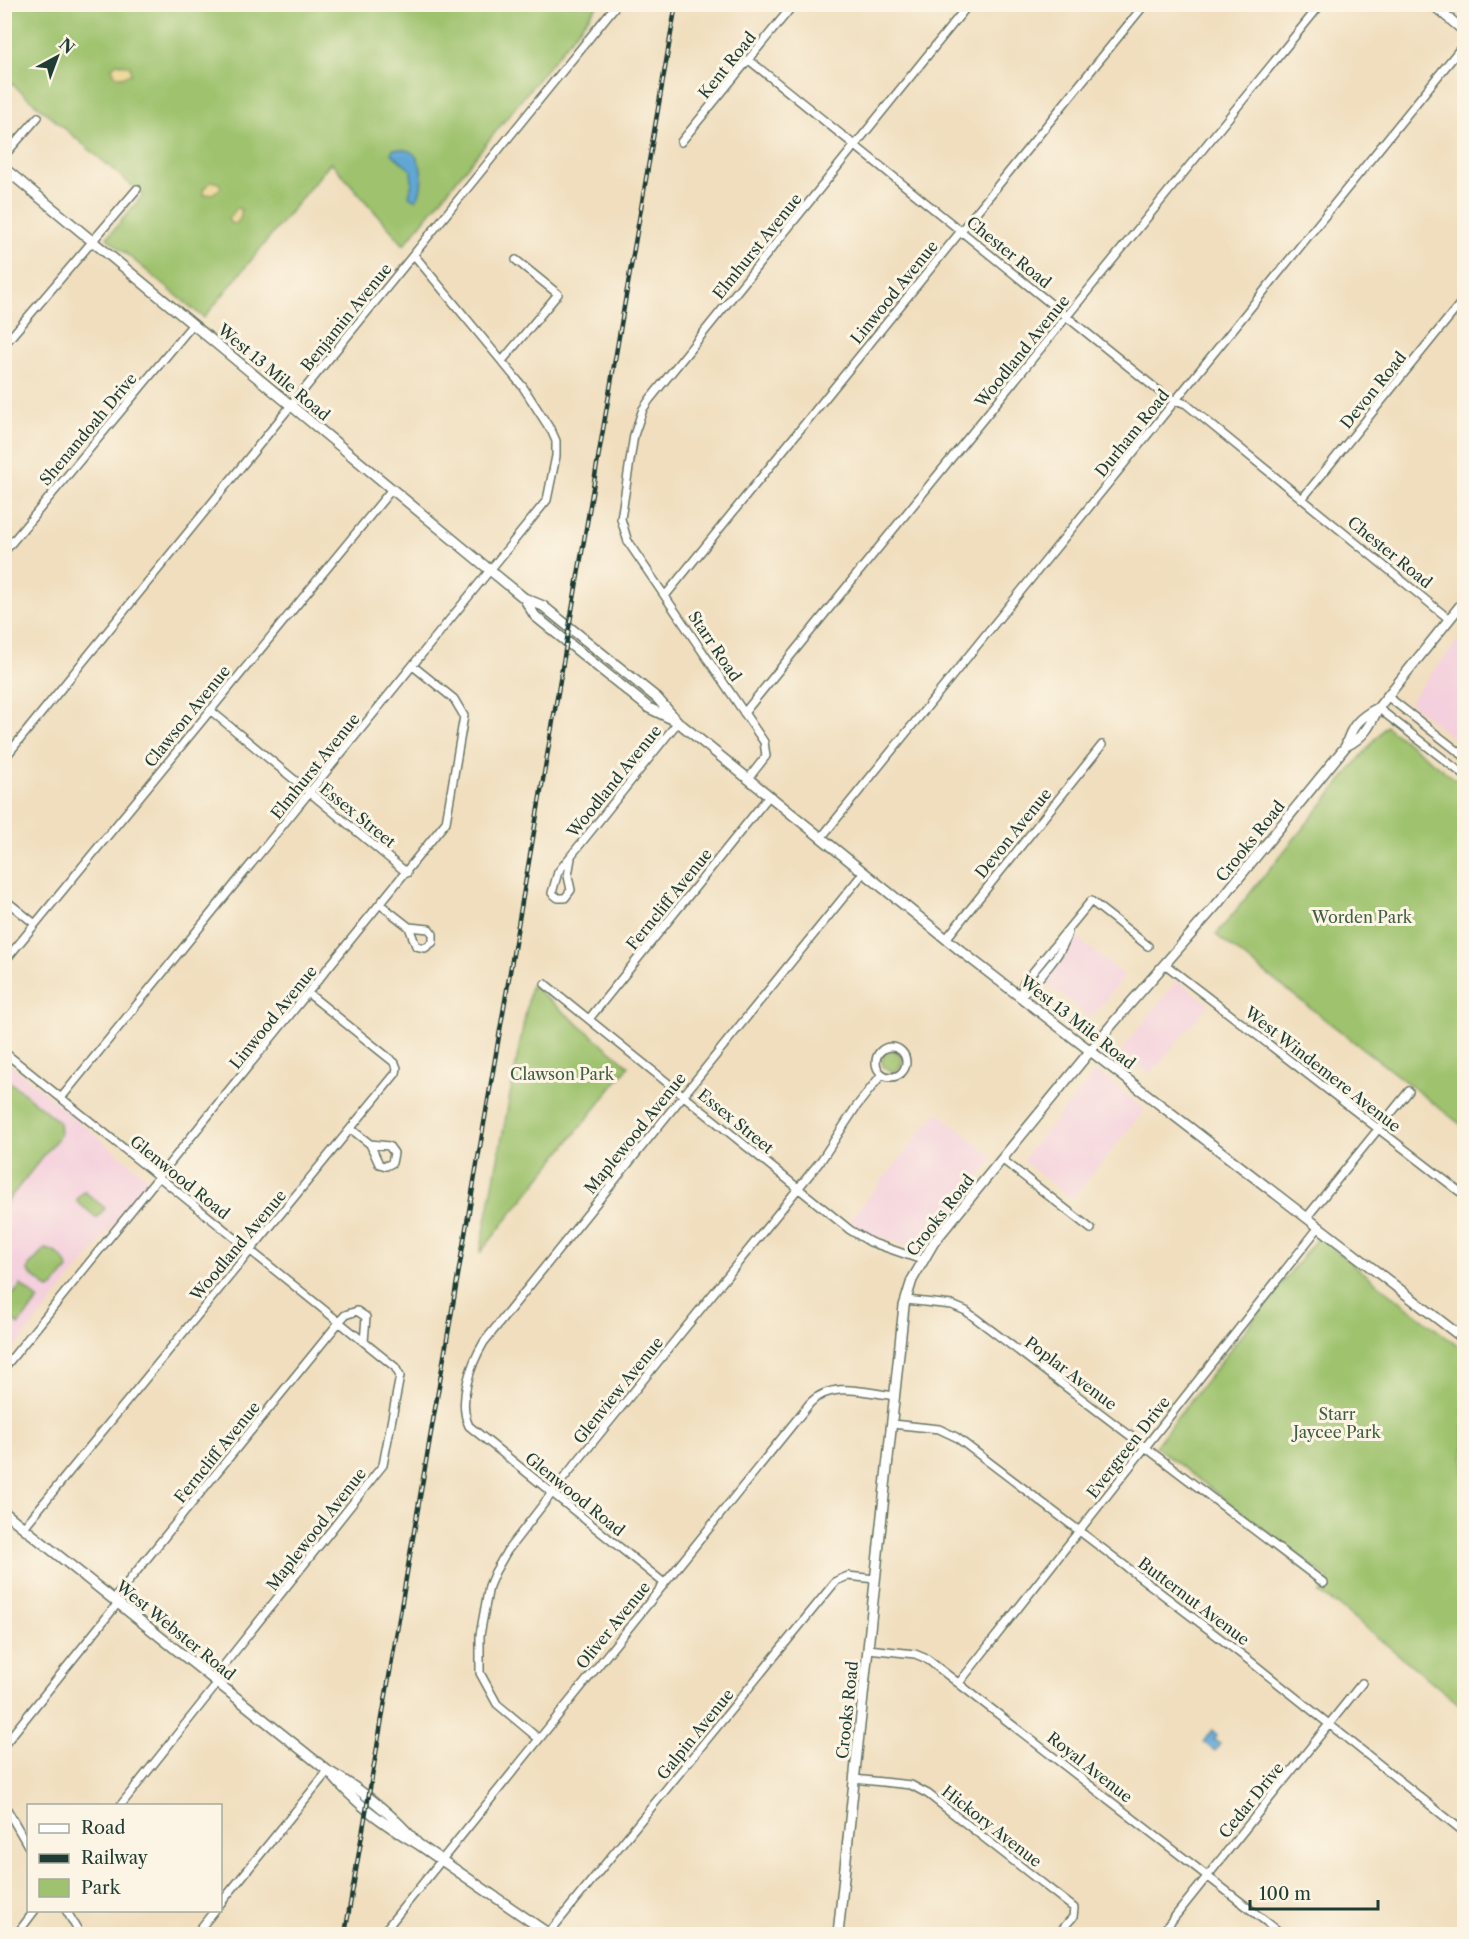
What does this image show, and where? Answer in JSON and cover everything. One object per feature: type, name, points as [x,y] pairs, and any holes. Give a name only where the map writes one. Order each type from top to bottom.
[{"type":"main road","points":[[1433,5],[1464,31]]},
{"type":"main road","name":"West 13 Mile Road","points":[[4,168],[524,598],[535,616],[649,708],[678,722],[946,939],[1464,1339]]},
{"type":"main road","name":"Crooks Road","points":[[838,1935],[906,1300],[922,1260],[1092,1050],[1166,965],[1346,746],[1363,734],[1387,696],[1464,601]]},
{"type":"main road","name":"West Webster Road","points":[[6,1518],[24,1527],[328,1771],[354,1798],[396,1832],[418,1844],[548,1934]]},
{"type":"street","name":"Benjamin Avenue","points":[[4,759],[617,4]]},
{"type":"street","name":"Kent Road","points":[[681,142],[794,4]]},
{"type":"street","name":"Elmhurst Avenue","points":[[622,529],[621,519],[634,435],[643,409],[969,4]]},
{"type":"street","name":"Linwood Avenue","points":[[665,596],[1145,4]]},
{"type":"street","name":"Woodland Avenue","points":[[744,712],[1321,4]]},
{"type":"street","name":"Durham Road","points":[[821,838],[1464,44]]},
{"type":"street","name":"Chester Road","points":[[749,60],[1166,396],[1186,404],[1449,619]]},
{"type":"street","points":[[4,156],[38,117]]},
{"type":"street","points":[[4,345],[137,189]]},
{"type":"street","points":[[414,255],[502,361],[558,294],[516,260]]},
{"type":"street","name":"Devon Road","points":[[1302,499],[1464,299]]},
{"type":"street","name":"Shenandoah Drive","points":[[5,551],[193,324]]},
{"type":"street","name":"Elmhurst Avenue","points":[[61,1098],[547,500],[556,456],[554,436],[502,361]]},
{"type":"street","name":"Clawson Avenue","points":[[4,962],[392,489]]},
{"type":"street","name":"Starr Road","points":[[622,529],[744,712],[766,749],[762,762],[748,779]]},
{"type":"street","name":"Linwood Avenue","points":[[4,1368],[407,873],[447,820],[464,723],[462,709],[454,699],[413,666]]},
{"type":"street","points":[[1387,696],[1464,756]]},
{"type":"street","points":[[1378,708],[1464,775]]},
{"type":"street","name":"Essex Street","points":[[210,710],[407,873]]},
{"type":"street","name":"Woodland Avenue","points":[[571,858],[568,876],[571,890],[565,898],[558,898],[552,893],[555,880],[571,858],[678,722]]},
{"type":"street","points":[[1415,736],[1423,724]]},
{"type":"street","name":"Devon Avenue","points":[[946,939],[1102,745]]},
{"type":"street","name":"Ferncliff Avenue","points":[[589,1019],[770,796]]},
{"type":"street","name":"Maplewood Avenue","points":[[469,1426],[464,1412],[469,1378],[484,1342],[864,872]]},
{"type":"street","points":[[4,899],[35,924]]},
{"type":"street","points":[[1020,996],[1067,942],[1068,931],[1091,901],[1148,946]]},
{"type":"street","points":[[381,905],[409,927]]},
{"type":"street","name":"West Windemere Avenue","points":[[1166,965],[1464,1196]]},
{"type":"street","name":"Essex Street","points":[[545,984],[855,1234],[922,1260]]},
{"type":"street","name":"Woodland Avenue","points":[[24,1527],[351,1129],[398,1068],[309,994]]},
{"type":"street","name":"Glenview Avenue","points":[[889,1047],[900,1051],[905,1061],[902,1071],[892,1077],[882,1074],[876,1064],[879,1053],[889,1047]]},
{"type":"street","name":"Glenwood Road","points":[[4,1052],[395,1367],[401,1378]]},
{"type":"street","name":"Glenview Avenue","points":[[539,1739],[504,1711],[482,1679],[478,1656],[484,1608],[495,1572],[507,1551],[552,1493],[822,1158],[856,1107],[882,1074]]},
{"type":"street","points":[[1307,1217],[1409,1091]]},
{"type":"street","points":[[351,1129],[370,1144]]},
{"type":"street","points":[[1003,1160],[1091,1228]]},
{"type":"street","name":"Evergreen Drive","points":[[959,1683],[1319,1227]]},
{"type":"street","name":"Poplar Avenue","points":[[906,1300],[952,1305],[966,1311],[1324,1583]]},
{"type":"street","points":[[340,1322],[349,1314],[357,1311],[364,1314],[367,1328],[364,1342]]},
{"type":"street","name":"Ferncliff Avenue","points":[[4,1745],[116,1601],[340,1322]]},
{"type":"street","name":"Maplewood Avenue","points":[[122,1804],[383,1465],[401,1378]]},
{"type":"street","name":"Oliver Avenue","points":[[382,1935],[816,1397],[834,1389],[895,1396]]},
{"type":"street","name":"Butternut Avenue","points":[[892,1424],[939,1428],[948,1432],[1330,1724],[1464,1832]]},
{"type":"street","name":"Glenwood Road","points":[[469,1426],[664,1583]]},
{"type":"street","name":"Galpin Avenue","points":[[548,1934],[836,1581],[848,1576],[875,1579]]},
{"type":"street","name":"Royal Avenue","points":[[868,1649],[921,1655],[1208,1875],[1282,1935]]},
{"type":"street","name":"Cedar Drive","points":[[1161,1935],[1362,1683]]},
{"type":"street","points":[[222,1902],[328,1771]]},
{"type":"street","name":"Hickory Avenue","points":[[854,1779],[911,1785],[928,1794],[1074,1908],[1073,1917],[1058,1935]]},
{"type":"street","points":[[4,1804],[27,1844]]},
{"type":"street","points":[[16,1935],[34,1912]]},
{"type":"street","points":[[67,1912],[80,1935]]},
{"type":"street","points":[[196,1935],[214,1912]]},
{"type":"shaded area","points":[[1464,633],[1464,747],[1409,702]]},
{"type":"shaded area","points":[[1076,937],[1125,976],[1090,1018],[1041,979]]},
{"type":"shaded area","points":[[1177,980],[1209,1004],[1150,1074],[1121,1051]]},
{"type":"shaded area","points":[[5,1060],[150,1180],[5,1360]]},
{"type":"shaded area","points":[[1096,1071],[1145,1109],[1072,1199],[1022,1160]]},
{"type":"shaded area","points":[[938,1112],[994,1158],[919,1250],[863,1232],[849,1221]]},
{"type":"green space","points":[[5,5],[598,5],[404,245],[331,162],[204,318],[107,238],[143,195],[5,78]]},
{"type":"green space","name":"Worden Park","points":[[1386,726],[1464,786],[1464,1127],[1216,935]]},
{"type":"green space","name":"Clawson Park","points":[[531,985],[629,1066],[480,1253]]},
{"type":"green space","points":[[892,1051],[899,1054],[902,1061],[899,1068],[892,1071],[885,1068],[882,1061],[885,1054]]},
{"type":"green space","points":[[5,1078],[59,1122],[60,1135],[5,1204]]},
{"type":"green space","points":[[84,1191],[105,1208],[97,1218],[76,1201]]},
{"type":"green space","name":"Starr Jaycee Park","points":[[1318,1237],[1464,1351],[1464,1708],[1339,1606],[1319,1593],[1329,1579],[1155,1446]]},
{"type":"green space","points":[[45,1249],[60,1256],[68,1269],[49,1289],[28,1272],[29,1266]]},
{"type":"green space","points":[[21,1285],[39,1300],[18,1325],[5,1314],[5,1304]]},
{"type":"sand","points":[[117,63],[130,66],[131,74],[121,77],[115,75],[112,67]]},
{"type":"sand","points":[[212,181],[219,183],[221,188],[212,194],[204,195],[203,189]]},
{"type":"sand","points":[[237,208],[241,209],[241,217],[237,223],[231,224],[228,219]]},
{"type":"water","points":[[393,149],[411,152],[417,157],[421,169],[421,183],[416,200],[409,196],[412,183],[411,170],[391,153]]},
{"type":"water","points":[[1212,1730],[1217,1736],[1214,1740],[1220,1744],[1215,1751],[1203,1742]]},
{"type":"railway","points":[[345,1934],[676,4]]}]
